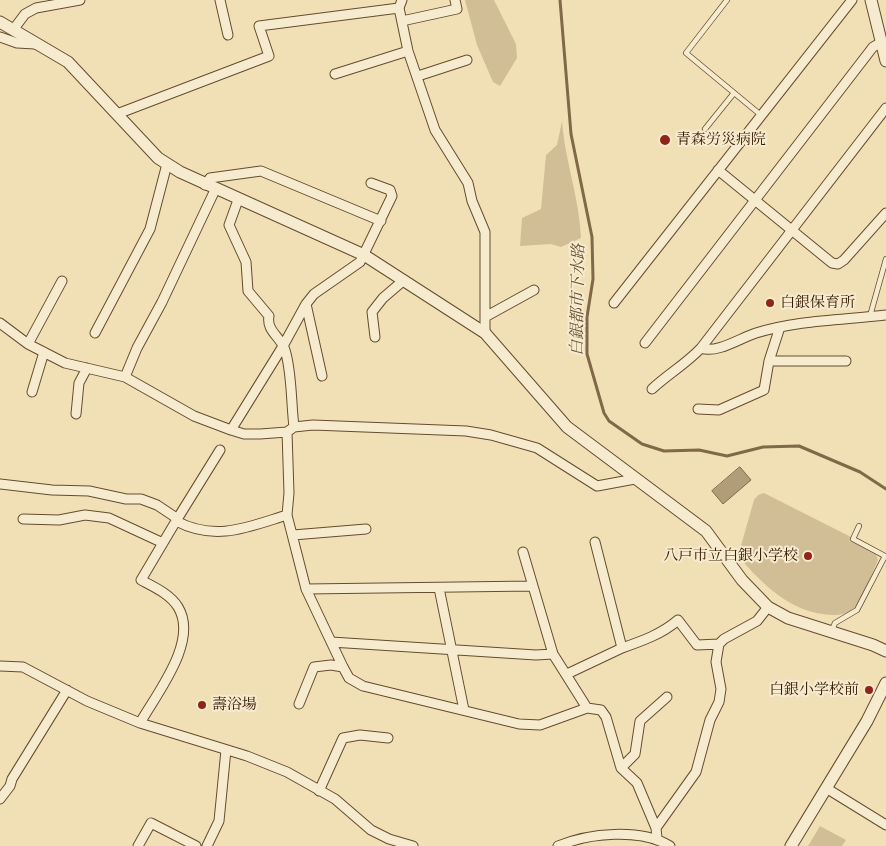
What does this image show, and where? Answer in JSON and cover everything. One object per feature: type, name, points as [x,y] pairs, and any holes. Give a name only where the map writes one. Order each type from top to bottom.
[{"type":"street","points":[[13,30],[25,14],[36,8],[80,0]]},
{"type":"street","points":[[220,0],[228,35]]},
{"type":"street","points":[[402,21],[457,9],[455,0]]},
{"type":"street","points":[[614,304],[852,0]]},
{"type":"street","points":[[871,0],[886,60]]},
{"type":"street","points":[[117,114],[269,56],[259,26],[400,4],[408,51],[435,130],[468,183],[472,201],[485,232],[485,332]]},
{"type":"street","points":[[0,22],[68,62],[158,158],[167,164],[210,188],[364,255],[485,332],[566,427],[706,531],[742,580],[768,607],[788,618],[832,631],[886,651]]},
{"type":"street","points":[[0,37],[17,43],[35,44]]},
{"type":"street","points":[[645,343],[873,48],[882,42]]},
{"type":"street","points":[[335,74],[408,51]]},
{"type":"street","points":[[418,76],[467,60]]},
{"type":"street","points":[[652,389],[666,375],[690,360],[701,348],[886,108]]},
{"type":"street","points":[[96,332],[150,229],[167,164]]},
{"type":"street","points":[[718,170],[832,263],[838,264],[886,213]]},
{"type":"street","points":[[125,377],[137,348],[162,302],[210,188],[210,178],[261,171],[381,221]]},
{"type":"street","points":[[232,430],[306,304],[314,294],[360,262],[364,255],[392,196],[390,190],[371,183]]},
{"type":"street","points":[[238,200],[229,225],[246,262],[248,291],[269,316],[268,320],[274,334],[283,346],[290,430],[287,516],[306,589],[349,678],[363,686],[519,724],[540,725],[588,708],[601,710],[606,717],[621,768],[637,783],[656,828],[657,838]]},
{"type":"street","points":[[28,344],[62,280]]},
{"type":"street","points":[[376,337],[372,312],[383,298],[404,280]]},
{"type":"street","points":[[485,317],[534,290]]},
{"type":"street","points":[[306,304],[322,376]]},
{"type":"street","points":[[701,348],[707,350],[714,349],[755,333],[780,327],[886,315]]},
{"type":"street","points":[[0,324],[28,344],[65,363],[125,377],[194,416],[232,430],[252,434],[327,425],[411,428],[491,435],[537,448],[597,486],[635,479]]},
{"type":"street","points":[[698,409],[719,410],[764,390],[780,327]]},
{"type":"street","points":[[32,392],[44,352]]},
{"type":"street","points":[[770,361],[846,361]]},
{"type":"street","points":[[76,414],[79,383],[86,368]]},
{"type":"street","points":[[140,723],[183,642],[183,619],[178,606],[166,595],[141,580],[220,450]]},
{"type":"street","points":[[0,484],[52,490],[89,491],[126,499],[141,500],[157,505],[189,528],[230,532],[287,516]]},
{"type":"street","points":[[23,518],[59,520],[85,515],[109,518],[163,543]]},
{"type":"street","points":[[293,535],[366,529]]},
{"type":"street","points":[[595,542],[622,648]]},
{"type":"street","points":[[523,552],[553,654],[588,708]]},
{"type":"street","points":[[306,589],[533,586]]},
{"type":"street","points":[[439,588],[450,650],[464,710]]},
{"type":"street","points":[[656,828],[696,772],[710,720],[719,702],[721,689],[716,662],[719,644],[724,639],[758,621],[768,607]]},
{"type":"street","points":[[567,674],[647,636],[658,634],[678,620],[697,644],[719,644]]},
{"type":"street","points":[[331,642],[536,655],[553,654]]},
{"type":"street","points":[[299,704],[314,667],[331,665],[343,667]]},
{"type":"street","points":[[0,666],[23,667],[67,690],[140,723],[226,750],[287,772],[335,799],[371,830],[388,839],[413,846]]},
{"type":"street","points":[[791,846],[867,721],[886,683]]},
{"type":"street","points":[[0,799],[10,786],[12,779],[67,690]]},
{"type":"street","points":[[621,768],[635,754],[640,721],[667,697]]},
{"type":"street","points":[[319,791],[343,738],[360,735],[388,738]]},
{"type":"street","points":[[207,846],[219,821],[226,750]]},
{"type":"street","points":[[826,788],[886,825]]},
{"type":"street","points":[[138,846],[151,824],[196,846]]},
{"type":"street","points":[[558,846],[576,839],[596,835],[657,838],[670,846]]},
{"type":"street","points":[[629,836],[630,846]]},
{"type":"lane","points":[[727,0],[686,53],[762,116]]},
{"type":"lane","points":[[705,129],[734,93]]},
{"type":"lane","points":[[870,317],[886,259]]},
{"type":"lane","points":[[832,631],[834,623],[857,610],[885,556],[853,539],[859,526]]},
{"type":"shaded area","points":[[465,0],[494,0],[516,44],[517,58],[500,86],[493,82],[477,45]]},
{"type":"shaded area","points":[[562,121],[578,208],[581,238],[561,247],[551,244],[520,246],[522,218],[541,209],[546,155],[557,145]]},
{"type":"shaded area","points":[[740,467],[751,480],[723,504],[712,491]]},
{"type":"shaded area","points":[[764,493],[851,537],[850,541],[876,555],[878,560],[860,599],[852,610],[844,614],[833,615],[818,613],[792,604],[768,587],[738,556],[754,500],[758,495]]},
{"type":"shaded area","points":[[820,826],[846,840],[842,846],[808,846]]},
{"type":"waterway","name":"白銀都市下水路","points":[[560,0],[571,134],[592,237],[593,279],[587,317],[587,354],[604,413],[609,421],[642,444],[664,451],[699,450],[727,456],[763,447],[799,446],[860,472],[886,489]]},
{"type":"place","name":"青森労災病院","points":[[665,140]]},
{"type":"place","name":"白銀保育所","points":[[770,303]]},
{"type":"place","name":"八戸市立白銀小学校","points":[[808,556]]},
{"type":"place","name":"白銀小学校前","points":[[869,690]]},
{"type":"place","name":"壽浴場","points":[[202,705]]}]
